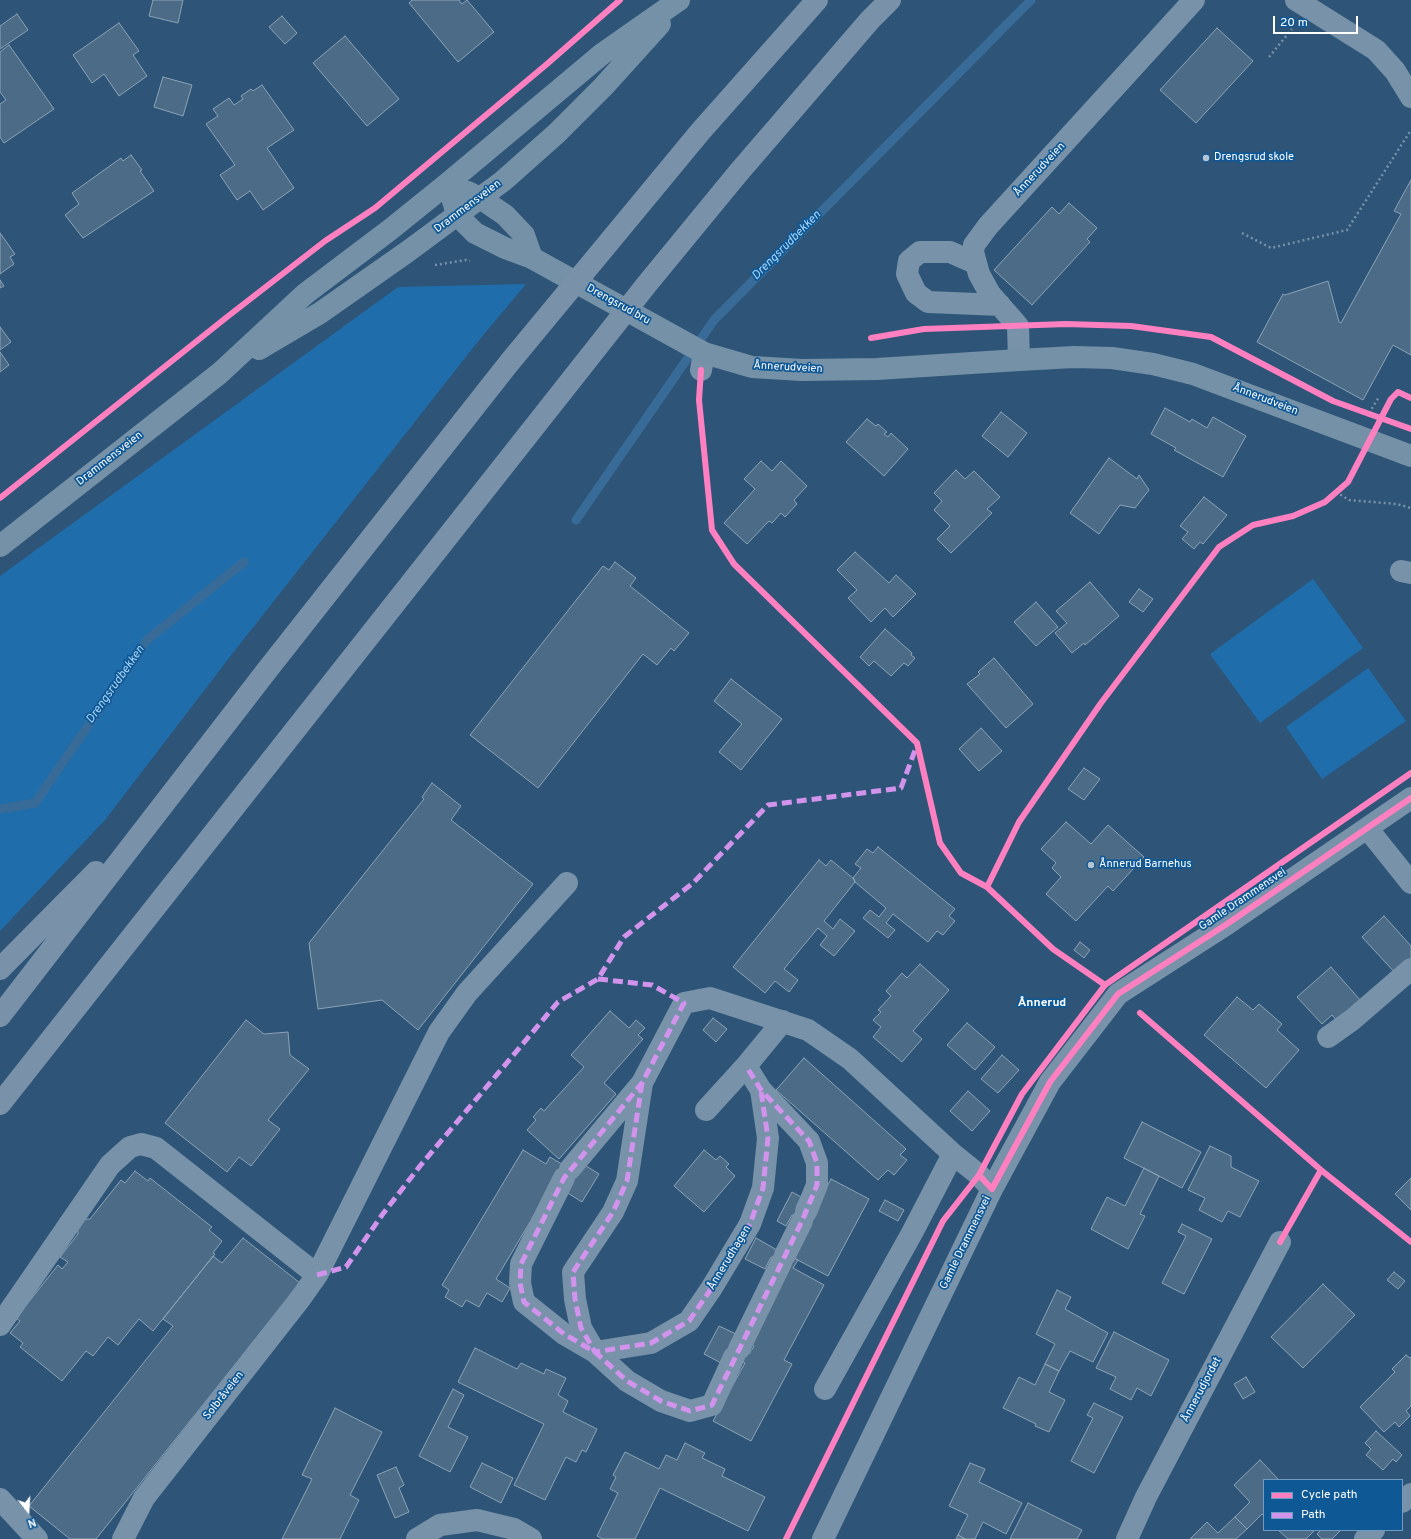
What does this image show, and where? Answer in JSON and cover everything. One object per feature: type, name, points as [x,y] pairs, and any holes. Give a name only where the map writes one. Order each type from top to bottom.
[{"type":"highway","points":[[0,1016],[509,363],[700,132],[817,0]]},
{"type":"highway","points":[[0,1104],[647,284],[738,172],[870,20],[890,0]]},
{"type":"highway","points":[[0,969],[164,805]]},
{"type":"main road","name":"Drammensveien","points":[[0,546],[220,373],[305,294],[391,229],[448,183],[602,54],[679,0]]},
{"type":"main road","name":"Drammensveien","points":[[220,373],[320,313],[407,252],[503,181],[557,133],[603,87],[682,0]]},
{"type":"main road","points":[[448,183],[480,198],[505,215],[524,235],[532,258]]},
{"type":"main road","points":[[448,183],[457,215]]},
{"type":"main road","name":"Drengsrud bru","points":[[457,215],[475,233],[505,248],[532,258],[702,361]]},
{"type":"main road","name":"Ånnerudveien","points":[[702,361],[752,367],[802,370],[877,369],[1074,357],[1112,358],[1153,364],[1200,377],[1411,456]]},
{"type":"street","name":"Ånnerudveien","points":[[1018,360],[1018,326],[990,294],[979,274],[973,252],[974,245],[988,226],[1194,0]]},
{"type":"street","points":[[1302,4],[1376,50],[1395,71],[1411,97]]},
{"type":"street","points":[[975,263],[950,252],[920,252],[909,261],[907,274],[916,293],[928,302],[1000,305]]},
{"type":"street","name":"Gamle Drammensvei","points":[[823,1539],[992,1190],[1050,1082],[1118,994],[1227,924],[1411,798]]},
{"type":"street","points":[[1367,828],[1411,883]]},
{"type":"street","name":"Solbråveien","points":[[123,1539],[144,1498],[300,1299],[317,1275],[439,1032],[467,993],[567,883]]},
{"type":"street","points":[[1328,1037],[1352,1020],[1411,969]]},
{"type":"street","name":"Ånnerudhagen","points":[[746,1066],[761,1090],[809,1141],[817,1162],[817,1185],[804,1216],[712,1405],[690,1411],[661,1401],[627,1381],[595,1352],[564,1334],[524,1302],[520,1283],[521,1264],[567,1173],[642,1083],[684,1003],[710,998],[808,1030],[850,1059],[953,1154],[979,1175],[992,1190]]},
{"type":"street","points":[[706,1110],[746,1066],[783,1021]]},
{"type":"street","name":"Ånnerudhagen","points":[[595,1352],[581,1328],[575,1299],[573,1272],[614,1212],[627,1181],[642,1083]]},
{"type":"street","name":"Ånnerudhagen","points":[[595,1352],[651,1343],[689,1321],[711,1289],[750,1224],[763,1188],[768,1138],[761,1090]]},
{"type":"street","points":[[0,1324],[110,1165],[130,1147],[141,1144],[156,1148],[317,1275]]},
{"type":"street","points":[[825,1389],[908,1240],[953,1154]]},
{"type":"street","name":"Ånnerudjordet","points":[[1127,1539],[1146,1497],[1280,1242]]},
{"type":"street","points":[[1403,1501],[1411,1494]]},
{"type":"street","points":[[0,1499],[37,1539]]},
{"type":"street","points":[[417,1539],[440,1526],[477,1520],[514,1529],[531,1539]]},
{"type":"street","points":[[1365,1539],[1373,1531]]},
{"type":"path","points":[[1270,57],[1302,4]]},
{"type":"path","points":[[1242,233],[1271,248],[1347,230],[1411,130]]},
{"type":"path","points":[[428,266],[466,260],[473,262]]},
{"type":"path","points":[[1369,414],[1381,395]]},
{"type":"path","points":[[1362,411],[1376,416]]},
{"type":"path","points":[[1330,497],[1342,487]]},
{"type":"path","points":[[1336,492],[1350,500],[1397,504],[1411,508]]},
{"type":"shaded area","points":[[526,284],[480,339],[229,658],[105,820],[0,931],[0,576],[398,287]]},
{"type":"shaded area","points":[[1313,579],[1363,648],[1260,723],[1210,654]]},
{"type":"shaded area","points":[[1368,668],[1406,721],[1322,779],[1286,727]]},
{"type":"building","points":[[153,0],[183,0],[178,23],[149,16]]},
{"type":"building","points":[[412,0],[459,0],[462,4],[467,0],[494,32],[458,62],[409,3]]},
{"type":"building","points":[[17,14],[28,30],[0,49],[0,26]]},
{"type":"building","points":[[282,16],[297,33],[285,44],[269,27]]},
{"type":"building","points":[[119,23],[139,51],[133,55],[147,76],[119,96],[104,74],[92,83],[73,55]]},
{"type":"building","points":[[1217,28],[1253,61],[1196,123],[1160,90]]},
{"type":"building","points":[[345,36],[399,99],[367,126],[313,63]]},
{"type":"building","points":[[9,45],[54,109],[4,143],[0,137],[0,104],[6,100],[0,92],[0,52]]},
{"type":"building","points":[[163,77],[192,85],[183,116],[154,107]]},
{"type":"building","points":[[262,85],[294,130],[267,148],[294,188],[263,210],[250,191],[237,200],[220,175],[235,165],[206,124],[218,116],[213,109],[229,98],[234,105],[243,99],[241,96],[251,89],[253,91]]},
{"type":"building","points":[[131,155],[154,191],[83,238],[65,215],[79,204],[72,193],[121,158],[123,161]]},
{"type":"building","points":[[1411,180],[1411,355],[1393,345],[1363,400],[1257,342],[1283,294],[1285,295],[1328,281],[1339,322],[1341,323],[1401,214],[1394,211]]},
{"type":"building","points":[[1069,203],[1097,228],[1087,239],[1090,242],[1032,305],[994,270],[1052,207],[1059,214]]},
{"type":"building","points":[[0,233],[15,254],[10,257],[14,264],[0,274]]},
{"type":"building","points":[[0,280],[4,286],[0,288]]},
{"type":"building","points":[[0,327],[11,342],[0,350]]},
{"type":"building","points":[[0,352],[9,365],[0,372]]},
{"type":"building","points":[[1165,408],[1190,422],[1192,419],[1207,428],[1213,417],[1246,436],[1223,477],[1174,450],[1176,448],[1151,434]]},
{"type":"building","points":[[1001,412],[1027,433],[1008,457],[982,436]]},
{"type":"building","points":[[867,419],[876,426],[878,424],[887,432],[884,434],[888,437],[891,433],[908,449],[884,476],[846,442]]},
{"type":"building","points":[[1109,458],[1137,479],[1139,475],[1149,490],[1135,508],[1120,505],[1099,534],[1070,513]]},
{"type":"building","points":[[761,461],[772,471],[781,461],[807,486],[794,500],[797,504],[785,517],[781,513],[772,523],[769,521],[747,544],[724,523],[755,489],[744,479]]},
{"type":"building","points":[[956,470],[965,479],[974,471],[1000,497],[987,509],[992,513],[951,553],[937,539],[950,526],[934,510],[942,501],[934,493]]},
{"type":"building","points":[[1204,497],[1227,515],[1203,544],[1200,542],[1194,549],[1182,539],[1188,532],[1180,526]]},
{"type":"building","points":[[855,552],[889,583],[896,575],[916,594],[893,617],[885,608],[871,622],[848,598],[857,590],[837,570]]},
{"type":"building","points":[[615,562],[636,578],[630,586],[689,633],[674,651],[671,648],[657,665],[643,654],[538,788],[470,735],[603,566],[609,570]]},
{"type":"building","points":[[1090,582],[1119,616],[1085,645],[1084,643],[1072,653],[1055,633],[1067,623],[1056,611]]},
{"type":"building","points":[[1139,589],[1153,599],[1143,612],[1129,602]]},
{"type":"building","points":[[1036,602],[1058,627],[1036,646],[1014,622]]},
{"type":"building","points":[[885,629],[912,653],[911,655],[915,658],[908,666],[904,663],[891,676],[874,661],[869,666],[860,657]]},
{"type":"building","points":[[994,658],[1033,704],[1006,728],[967,684],[980,674],[978,672]]},
{"type":"building","points":[[731,679],[782,719],[741,770],[719,752],[742,724],[714,701]]},
{"type":"building","points":[[981,728],[1002,751],[979,771],[959,749]]},
{"type":"building","points":[[1084,768],[1100,779],[1084,800],[1068,789]]},
{"type":"building","points":[[432,783],[461,806],[451,820],[533,884],[418,1030],[382,1000],[318,1009],[309,943],[424,799],[422,797]]},
{"type":"building","points":[[1066,822],[1091,844],[1108,825],[1144,857],[1113,891],[1108,886],[1076,921],[1046,894],[1061,877],[1052,868],[1056,863],[1041,849]]},
{"type":"building","points":[[878,847],[955,909],[949,916],[955,921],[943,935],[937,931],[928,942],[893,914],[886,923],[895,930],[888,938],[863,918],[870,910],[879,917],[886,908],[855,882],[853,878],[861,868],[855,864],[867,849],[873,853]]},
{"type":"building","points":[[819,860],[826,866],[831,860],[854,879],[855,882],[824,921],[833,929],[840,919],[855,931],[834,956],[820,945],[827,936],[818,928],[784,969],[798,980],[789,992],[775,981],[765,993],[733,967]]},
{"type":"building","points":[[1384,916],[1411,946],[1411,962],[1397,975],[1362,937]]},
{"type":"building","points":[[1080,942],[1090,950],[1084,958],[1074,950]]},
{"type":"building","points":[[920,964],[949,990],[913,1031],[922,1039],[902,1062],[873,1037],[881,1027],[873,1020],[881,1012],[878,1010],[891,996],[886,991],[902,973],[907,978]]},
{"type":"building","points":[[1331,967],[1361,1001],[1338,1022],[1332,1015],[1322,1024],[1297,997]]},
{"type":"building","points":[[1237,997],[1253,1010],[1259,1004],[1282,1024],[1277,1030],[1299,1050],[1266,1088],[1204,1035]]},
{"type":"building","points":[[610,1011],[629,1028],[636,1020],[645,1028],[638,1035],[643,1039],[604,1083],[616,1094],[559,1159],[527,1130],[536,1120],[533,1117],[541,1108],[544,1111],[584,1067],[571,1055]]},
{"type":"building","points":[[713,1018],[727,1029],[716,1042],[703,1030]]},
{"type":"building","points":[[246,1020],[264,1034],[288,1032],[290,1055],[309,1069],[268,1120],[280,1129],[251,1166],[239,1157],[227,1172],[165,1123]]},
{"type":"building","points":[[967,1023],[995,1047],[975,1070],[947,1045]]},
{"type":"building","points":[[1002,1055],[1019,1070],[998,1093],[981,1079]]},
{"type":"building","points":[[804,1058],[906,1149],[900,1155],[907,1160],[894,1175],[888,1170],[878,1180],[776,1090]]},
{"type":"building","points":[[968,1091],[990,1111],[972,1131],[950,1111]]},
{"type":"building","points":[[1142,1122],[1201,1152],[1182,1188],[1124,1158]]},
{"type":"building","points":[[1210,1146],[1231,1156],[1231,1167],[1259,1181],[1240,1217],[1228,1211],[1222,1222],[1199,1210],[1205,1198],[1188,1190]]},
{"type":"building","points":[[523,1150],[546,1164],[550,1157],[570,1169],[583,1164],[599,1174],[582,1202],[566,1192],[558,1175],[496,1279],[510,1288],[502,1302],[487,1293],[479,1307],[466,1300],[462,1307],[445,1297],[449,1290],[442,1285]]},
{"type":"building","points":[[704,1150],[716,1160],[720,1156],[729,1164],[726,1167],[735,1176],[704,1212],[674,1186]]},
{"type":"building","points":[[1144,1168],[1159,1176],[1140,1214],[1145,1216],[1128,1249],[1091,1229],[1107,1197],[1125,1206]]},
{"type":"building","points":[[135,1171],[148,1181],[150,1178],[212,1227],[209,1230],[222,1241],[213,1253],[215,1254],[153,1331],[139,1319],[118,1345],[108,1337],[93,1356],[86,1351],[62,1381],[20,1347],[23,1343],[10,1333],[20,1321],[16,1318],[58,1265],[62,1269],[68,1262],[60,1257],[78,1234],[77,1220],[90,1219],[121,1180],[125,1183]]},
{"type":"building","points":[[1411,1178],[1411,1210],[1395,1194]]},
{"type":"building","points":[[831,1179],[869,1199],[828,1276],[790,1256],[807,1224],[792,1215],[786,1226],[777,1221],[792,1192],[801,1197],[796,1207],[812,1215]]},
{"type":"building","points":[[885,1200],[904,1210],[898,1221],[879,1211]]},
{"type":"building","points":[[1182,1224],[1212,1239],[1184,1294],[1162,1283],[1186,1236],[1178,1232]]},
{"type":"building","points":[[243,1238],[300,1283],[96,1539],[70,1539],[29,1506],[173,1326],[163,1319],[213,1256],[222,1263]]},
{"type":"building","points":[[756,1238],[789,1257],[790,1256],[798,1260],[793,1268],[824,1285],[784,1360],[792,1364],[751,1441],[713,1421],[745,1363],[726,1353],[721,1363],[704,1354],[719,1326],[736,1334],[731,1344],[749,1354],[754,1346],[744,1341],[785,1265],[771,1257],[765,1269],[745,1259]]},
{"type":"building","points":[[1394,1272],[1405,1281],[1398,1289],[1387,1280]]},
{"type":"building","points":[[1323,1284],[1355,1315],[1303,1368],[1271,1337]]},
{"type":"building","points":[[1057,1290],[1071,1297],[1065,1309],[1108,1333],[1093,1362],[1070,1351],[1059,1371],[1045,1364],[1055,1344],[1036,1334]]},
{"type":"building","points":[[1114,1332],[1169,1360],[1151,1396],[1137,1388],[1131,1400],[1110,1389],[1116,1377],[1096,1368]]},
{"type":"building","points":[[475,1348],[517,1369],[521,1363],[544,1374],[546,1369],[566,1378],[558,1395],[568,1401],[563,1412],[597,1429],[586,1452],[582,1450],[576,1462],[566,1457],[545,1500],[514,1485],[544,1424],[458,1382]]},
{"type":"building","points":[[1406,1355],[1410,1358],[1411,1357],[1411,1406],[1406,1411],[1410,1416],[1399,1427],[1395,1422],[1384,1432],[1360,1407],[1395,1372],[1392,1369]]},
{"type":"building","points":[[1045,1364],[1059,1371],[1049,1392],[1065,1400],[1049,1432],[1003,1408],[1019,1377],[1035,1385]]},
{"type":"building","points":[[1246,1377],[1255,1392],[1243,1399],[1234,1384]]},
{"type":"building","points":[[453,1389],[464,1395],[448,1427],[468,1437],[450,1472],[419,1456]]},
{"type":"building","points":[[1094,1403],[1123,1417],[1094,1473],[1071,1461],[1093,1418],[1087,1415]]},
{"type":"building","points":[[335,1408],[382,1432],[350,1495],[359,1500],[340,1539],[282,1539],[312,1479],[302,1475]]},
{"type":"building","points":[[1376,1431],[1402,1455],[1396,1462],[1393,1459],[1383,1470],[1366,1455],[1371,1449],[1365,1443]]},
{"type":"building","points":[[685,1443],[705,1453],[702,1458],[725,1469],[722,1476],[765,1497],[748,1531],[660,1488],[635,1539],[603,1539],[597,1536],[618,1493],[610,1489],[616,1477],[613,1475],[625,1452],[659,1469],[666,1455],[677,1460]]},
{"type":"building","points":[[1260,1460],[1278,1479],[1263,1479],[1263,1515],[1262,1514],[1247,1529],[1235,1517],[1250,1502],[1234,1485]]},
{"type":"building","points":[[482,1463],[513,1478],[501,1503],[470,1487]]},
{"type":"building","points":[[970,1463],[985,1469],[979,1482],[1022,1503],[1006,1534],[983,1522],[975,1539],[965,1539],[958,1535],[968,1515],[949,1506]]},
{"type":"building","points":[[396,1467],[404,1485],[399,1488],[409,1512],[395,1518],[377,1475]]},
{"type":"building","points":[[1028,1503],[1082,1530],[1077,1539],[1010,1539]]},
{"type":"building","points":[[1235,1517],[1247,1529],[1236,1539],[1190,1539],[1207,1522],[1218,1533]]},
{"type":"building","points":[[1279,1531],[1314,1531],[1306,1539],[1288,1539]]},
{"type":"building","points":[[1320,1531],[1340,1531],[1332,1539],[1322,1539],[1317,1534]]},
{"type":"building","points":[[958,1535],[965,1539],[956,1539]]},
{"type":"waterway","name":"Drengsrudbekken","points":[[576,520],[714,320],[1031,0]]},
{"type":"waterway","name":"Drengsrudbekken","points":[[0,809],[35,803],[147,640],[244,562]]},
{"type":"marked path","points":[[317,1275],[346,1267],[382,1215],[420,1166],[558,1002],[598,979],[624,937],[693,883],[768,805],[901,788],[917,745]]},
{"type":"marked path","points":[[598,979],[652,985],[684,1003],[642,1083],[564,1178],[521,1264],[520,1283],[524,1302],[564,1334],[595,1352],[627,1381],[661,1401],[690,1411],[712,1405],[802,1221],[817,1185],[817,1163],[809,1141],[761,1090],[746,1066]]},
{"type":"marked path","points":[[642,1083],[627,1181],[613,1212],[573,1272],[575,1299],[581,1328],[595,1352],[651,1343],[689,1321],[711,1289],[750,1224],[763,1188],[768,1138],[761,1091]]},
{"type":"cycle path","points":[[0,498],[325,241],[375,208],[547,64],[620,0]]},
{"type":"cycle path","points":[[871,338],[924,329],[1066,324],[1131,326],[1211,337],[1333,401],[1411,429]]},
{"type":"cycle path","points":[[701,370],[699,400],[712,530],[734,564],[917,743],[940,843],[961,873],[987,887],[1053,949],[1105,985]]},
{"type":"cycle path","points":[[987,887],[1019,822],[1101,703],[1219,547],[1253,525],[1293,516],[1325,502],[1348,482],[1391,399],[1398,392],[1411,398]]},
{"type":"cycle path","points":[[786,1539],[943,1221],[979,1175],[1022,1094],[1105,985],[1411,773]]},
{"type":"cycle path","points":[[979,1175],[992,1189],[1050,1082],[1118,994],[1227,924],[1411,798]]},
{"type":"cycle path","points":[[1140,1013],[1321,1170],[1411,1242]]},
{"type":"cycle path","points":[[1280,1242],[1321,1170]]},
{"type":"place","name":"Drengsrud skole","points":[[1206,158]]},
{"type":"place","name":"Ånnerud Barnehus","points":[[1091,865]]},
{"type":"district","name":"Ånnerud","points":[[1042,1004]]}]
